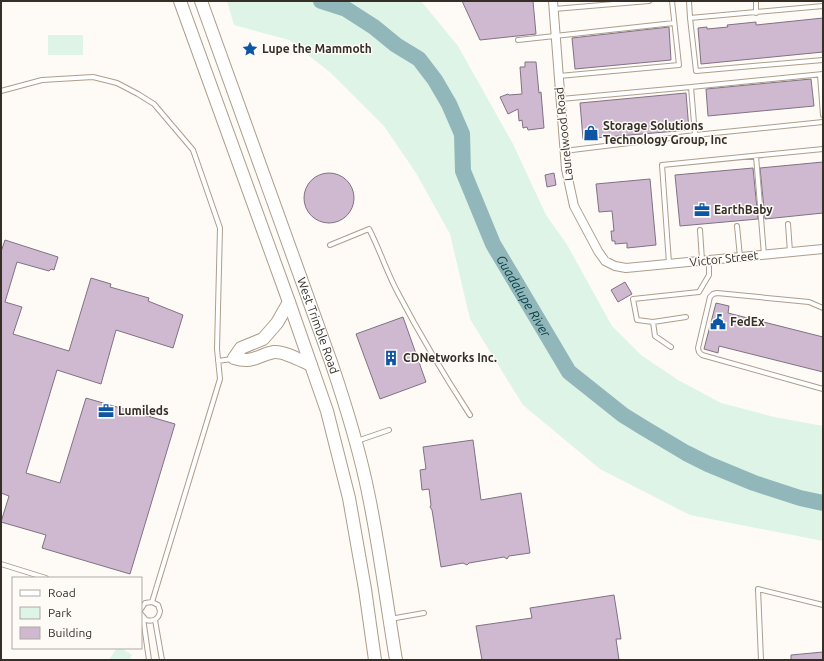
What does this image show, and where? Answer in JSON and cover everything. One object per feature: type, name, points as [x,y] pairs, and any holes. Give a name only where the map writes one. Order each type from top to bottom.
[{"type":"main road","name":"West Trimble Road","points":[[181,4],[327,411],[350,498],[375,660]]},
{"type":"main road","name":"West Trimble Road","points":[[202,5],[331,362],[356,441],[369,496],[382,564],[396,660]]},
{"type":"main road","points":[[289,302],[276,324],[263,339],[240,348],[234,358],[244,361],[276,352],[288,355],[310,365]]},
{"type":"main road","points":[[255,342],[260,357]]},
{"type":"street","name":"Laurelwood Road","points":[[553,5],[564,151],[566,169],[574,206],[582,223],[605,261],[615,266],[626,268]]},
{"type":"street","name":"Victor Street","points":[[626,268],[823,249]]},
{"type":"lane","points":[[553,5],[649,1]]},
{"type":"lane","points":[[558,76],[679,65],[672,1]]},
{"type":"lane","points":[[689,1],[696,72],[823,60]]},
{"type":"lane","points":[[756,1],[756,13]]},
{"type":"lane","points":[[690,18],[823,6]]},
{"type":"lane","points":[[518,40],[674,23]]},
{"type":"lane","points":[[560,99],[822,74],[823,115]]},
{"type":"lane","points":[[1,91],[42,80],[93,77],[117,83],[154,104],[193,150],[220,228],[217,349],[220,378],[152,602]]},
{"type":"lane","points":[[690,87],[695,135]]},
{"type":"lane","points":[[564,151],[695,135],[823,122]]},
{"type":"lane","points":[[669,264],[662,165],[823,149]]},
{"type":"lane","points":[[756,156],[764,255]]},
{"type":"lane","points":[[788,224],[790,252]]},
{"type":"lane","points":[[737,226],[740,257]]},
{"type":"lane","points":[[330,245],[369,229],[400,297],[440,369],[470,415]]},
{"type":"lane","points":[[686,317],[653,322],[637,320],[633,298],[699,292],[709,275],[700,230]]},
{"type":"lane","points":[[823,308],[810,302],[717,292],[710,297],[698,348],[702,355],[823,389]]},
{"type":"lane","points":[[653,322],[655,336],[671,347]]},
{"type":"lane","points":[[218,361],[234,358]]},
{"type":"lane","points":[[356,441],[389,430]]},
{"type":"lane","points":[[1,564],[43,577]]},
{"type":"lane","points":[[761,660],[758,589],[823,605]]},
{"type":"lane","points":[[142,607],[146,603],[152,602],[160,608],[160,615],[155,620],[149,621],[142,616]]},
{"type":"lane","points":[[390,619],[424,613]]},
{"type":"lane","points":[[142,616],[149,660]]},
{"type":"lane","points":[[155,620],[162,660]]},
{"type":"green space","points":[[227,1],[421,1],[458,46],[513,144],[546,215],[566,243],[612,326],[641,355],[678,380],[721,403],[774,417],[823,426],[823,541],[690,515],[600,469],[523,405],[470,319],[450,234],[416,173],[384,126],[331,73],[289,40],[234,25]]},
{"type":"green space","points":[[48,35],[83,35],[83,55],[48,55]]},
{"type":"green space","points":[[116,649],[123,649],[132,655],[129,660],[109,660]]},
{"type":"building","points":[[462,1],[533,1],[536,34],[480,40]]},
{"type":"building","points":[[823,18],[823,52],[701,64],[698,28],[707,27],[707,29],[756,22],[756,25]]},
{"type":"building","points":[[669,27],[671,60],[575,69],[572,38]]},
{"type":"building","points":[[525,62],[536,62],[539,93],[541,92],[544,128],[528,130],[527,127],[523,128],[522,120],[519,121],[518,109],[508,114],[500,97],[508,94],[522,94],[520,67],[525,67]]},
{"type":"building","points":[[811,79],[814,106],[708,116],[706,89]]},
{"type":"building","points":[[686,93],[689,130],[583,139],[580,103]]},
{"type":"building","points":[[823,162],[823,213],[765,219],[760,168]]},
{"type":"building","points":[[753,168],[758,219],[680,226],[675,175]]},
{"type":"building","points":[[334,173],[339,174],[347,180],[353,188],[353,208],[347,216],[339,222],[324,223],[319,222],[311,216],[305,208],[304,193],[305,188],[311,180],[319,174]]},
{"type":"building","points":[[554,173],[556,185],[547,187],[545,175]]},
{"type":"building","points":[[650,179],[656,245],[627,248],[627,243],[615,244],[615,241],[612,241],[611,231],[614,231],[612,211],[599,212],[596,184]]},
{"type":"building","name":"Lumileds","points":[[5,240],[58,257],[54,270],[51,269],[49,271],[17,262],[5,302],[22,307],[13,334],[69,351],[91,278],[111,284],[110,287],[149,298],[148,301],[183,315],[173,348],[116,330],[101,384],[57,370],[26,473],[60,483],[86,398],[175,424],[130,574],[42,548],[46,535],[1,522],[9,496],[1,493],[1,252]]},
{"type":"building","points":[[625,282],[632,294],[618,302],[611,290]]},
{"type":"building","points":[[716,303],[729,306],[728,313],[823,337],[823,372],[719,346],[718,353],[704,349]]},
{"type":"building","name":"CDNetworks Inc.","points":[[403,317],[426,382],[380,399],[356,334]]},
{"type":"building","points":[[473,440],[481,500],[521,493],[530,553],[509,556],[507,559],[504,557],[469,563],[467,565],[463,563],[441,567],[432,510],[430,507],[429,489],[422,490],[420,470],[426,469],[423,447]]},
{"type":"building","points":[[614,595],[621,639],[616,639],[619,660],[482,660],[476,626],[532,618],[530,608]]},
{"type":"building","points":[[823,652],[823,660],[791,660],[791,655]]},
{"type":"waterway","name":"Guadalupe River","points":[[321,1],[346,9],[374,27],[396,45],[419,59],[435,80],[449,104],[462,134],[463,171],[493,244],[569,372],[623,415],[686,453],[754,483],[800,498],[823,503]]},
{"type":"place","name":"Lupe the Mammoth","points":[[250,49]]},
{"type":"place","name":"Storage Solutions Technology Group, Inc","points":[[591,133]]},
{"type":"place","name":"EarthBaby","points":[[702,210]]},
{"type":"place","name":"FedEx","points":[[718,322]]},
{"type":"place","name":"CDNetworks Inc.","points":[[391,358]]},
{"type":"place","name":"Lumileds","points":[[106,411]]}]
